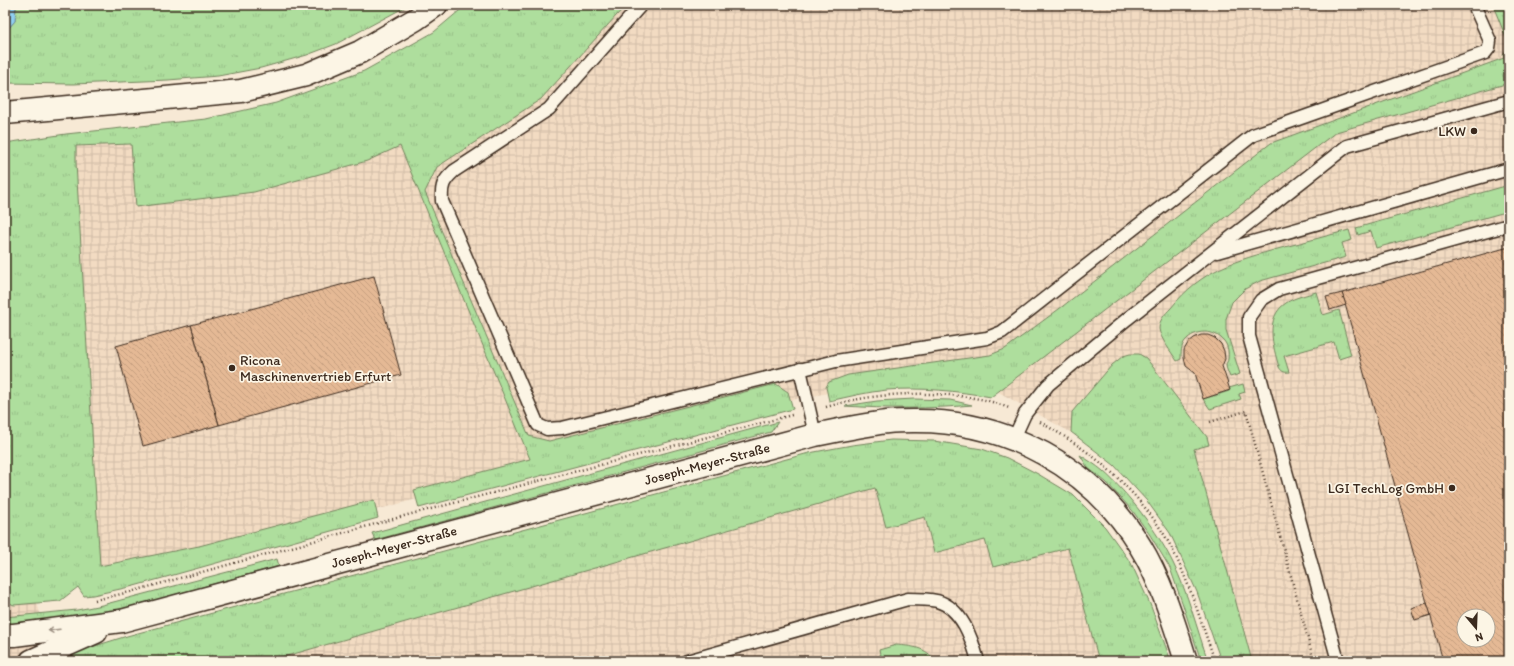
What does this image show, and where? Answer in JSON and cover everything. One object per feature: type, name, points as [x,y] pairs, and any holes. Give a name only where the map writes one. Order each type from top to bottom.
[{"type":"main road","points":[[6,113],[241,90],[306,75],[360,52],[416,19],[436,5]]},
{"type":"main road","name":"Joseph-Meyer-Straße","points":[[31,661],[54,649],[121,621],[412,542],[815,435],[888,422],[921,421],[952,423],[982,429],[1014,438],[1045,454],[1077,474],[1123,521],[1140,546],[1175,625],[1186,661]]},
{"type":"main road","name":"Joseph-Meyer-Straße","points":[[5,635],[121,621]]},
{"type":"lane","points":[[641,5],[549,109],[454,171],[444,180],[441,192],[442,201],[538,424],[547,429],[562,428],[836,361],[987,338],[1002,332],[1253,135],[1485,53],[1489,48],[1490,41],[1474,5]]},
{"type":"lane","points":[[1014,438],[1025,414],[1048,385],[1081,357],[1347,146],[1509,100]]},
{"type":"lane","points":[[1210,254],[1509,169]]},
{"type":"lane","points":[[1338,661],[1249,336],[1249,317],[1261,300],[1279,289],[1509,225]]},
{"type":"lane","points":[[800,369],[815,435]]},
{"type":"lane","points":[[687,661],[908,599],[923,599],[938,601],[950,608],[961,620],[969,634],[978,661]]},
{"type":"path","points":[[1210,422],[1246,412],[1314,661]]},
{"type":"shaded area","points":[[489,5],[1509,5],[1509,661],[1229,661],[1203,566],[1127,464],[986,385],[887,382],[775,403],[92,586],[34,591],[53,661],[5,661],[5,152],[76,146],[140,144],[306,112]]},
{"type":"shaded area","points":[[877,471],[1076,540],[1132,661],[119,661],[296,628]]},
{"type":"green space","points":[[5,5],[409,5],[336,44],[307,55],[261,68],[218,76],[168,80],[73,84],[5,83],[5,32],[15,21],[16,6]]},
{"type":"green space","points":[[466,5],[626,5],[541,99],[437,167],[425,192],[529,436],[549,441],[776,384],[788,392],[793,409],[419,508],[414,490],[530,459],[400,146],[367,161],[254,192],[136,207],[131,144],[76,146],[100,566],[199,546],[374,500],[378,518],[134,586],[84,596],[78,587],[60,601],[14,605],[5,601],[5,143],[66,134],[206,119],[276,103],[364,71],[434,32]]},
{"type":"green space","points":[[1501,5],[1509,5],[1509,83],[1336,132],[991,397],[939,390],[900,389],[872,392],[829,401],[826,387],[829,382],[848,375],[990,355],[1005,349],[1063,306],[1271,143],[1504,58],[1503,55],[1508,47],[1507,40],[1494,8]]},
{"type":"green space","points":[[1509,185],[1509,211],[1376,248],[1371,231],[1358,235],[1356,228]]},
{"type":"green space","points":[[1349,230],[1352,240],[1342,243],[1346,257],[1260,281],[1245,289],[1232,302],[1226,319],[1226,330],[1240,374],[1230,377],[1226,367],[1228,350],[1224,341],[1215,334],[1204,332],[1194,334],[1189,337],[1183,345],[1181,359],[1177,361],[1166,345],[1160,333],[1159,326],[1165,315],[1195,284],[1207,275],[1234,262]]},
{"type":"green space","points":[[1316,292],[1323,315],[1339,310],[1351,355],[1339,359],[1334,342],[1284,356],[1289,372],[1284,372],[1279,367],[1274,350],[1272,333],[1275,316],[1279,309],[1286,303]]},
{"type":"green space","points":[[1139,354],[1146,358],[1207,437],[1209,445],[1194,449],[1252,661],[1221,661],[1197,592],[1170,533],[1147,501],[1114,465],[1071,432],[1072,412],[1112,365],[1123,356]]},
{"type":"green space","points":[[1243,384],[1245,392],[1239,394],[1241,399],[1210,409],[1203,399],[1229,391],[1229,388]]},
{"type":"green space","points":[[914,399],[950,400],[972,405],[908,408],[845,406],[877,401]]},
{"type":"green space","points":[[778,422],[771,432],[375,540],[372,533]]},
{"type":"green space","points":[[891,440],[934,441],[982,449],[1007,458],[1038,474],[1073,495],[1105,527],[1131,563],[1150,604],[1171,661],[1099,661],[1068,548],[993,567],[985,540],[934,553],[925,517],[886,527],[875,488],[269,661],[57,661],[76,652],[127,636],[809,453]]},
{"type":"green space","points":[[1080,455],[1103,471],[1133,502],[1167,551],[1183,586],[1208,661],[1201,661],[1170,568],[1150,535],[1132,510],[1106,482],[1088,468]]},
{"type":"green space","points":[[277,559],[279,566],[126,608],[81,617],[5,625],[5,617],[77,610],[102,605]]},
{"type":"green space","points":[[896,645],[923,650],[932,656],[935,661],[882,661],[879,650]]},
{"type":"water","points":[[5,5],[16,5],[15,21],[5,32]]},
{"type":"building","name":"LGI TechLog GmbH","points":[[1509,247],[1509,661],[1443,661],[1342,293]]},
{"type":"building","points":[[374,276],[401,375],[219,425],[191,325]]},
{"type":"building","points":[[1342,293],[1346,305],[1330,310],[1326,297]]},
{"type":"building","points":[[191,325],[219,425],[143,446],[116,346]]},
{"type":"building","points":[[1201,335],[1208,335],[1215,338],[1221,344],[1225,359],[1222,366],[1230,390],[1203,399],[1195,373],[1186,366],[1184,358],[1184,350],[1188,343]]},
{"type":"building","points":[[1427,603],[1431,615],[1415,620],[1411,608]]},
{"type":"place","name":"LKW","points":[[1474,131]]},
{"type":"place","name":"Ricona Maschinenvertrieb Erfurt","points":[[232,368]]},
{"type":"place","name":"LGI TechLog GmbH","points":[[1452,488]]}]
